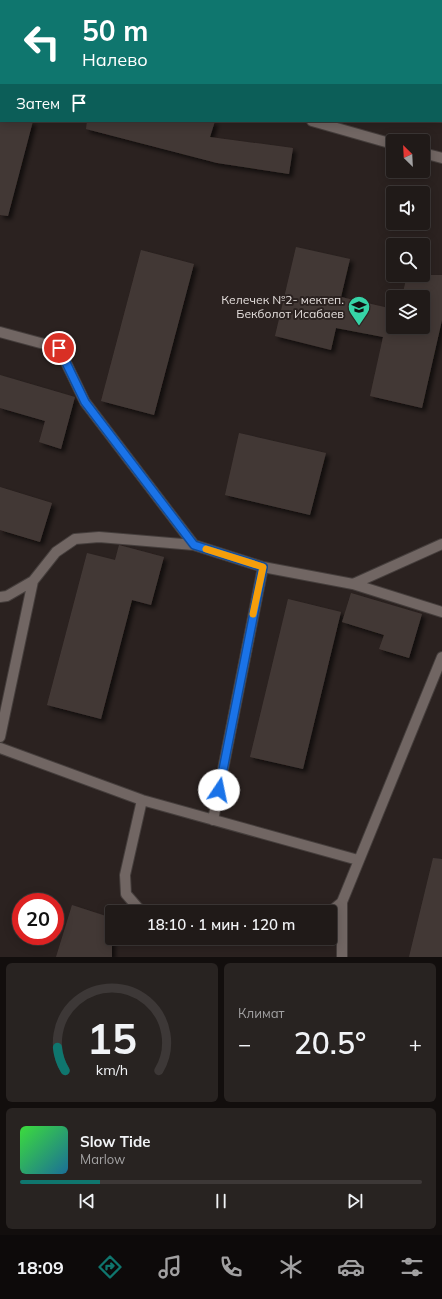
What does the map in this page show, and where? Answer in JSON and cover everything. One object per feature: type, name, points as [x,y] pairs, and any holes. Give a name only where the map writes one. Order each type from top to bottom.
[{"type":"street","points":[[316,122],[386,142]]},
{"type":"street","points":[[430,155],[442,158]]},
{"type":"street","points":[[0,332],[59,348],[85,402],[194,545]]},
{"type":"street","points":[[0,597],[7,596],[33,581],[56,552],[75,540],[99,537],[194,545],[263,567],[353,584],[442,612]]},
{"type":"street","points":[[353,584],[442,544]]},
{"type":"street","points":[[213,820],[263,567]]},
{"type":"street","points":[[0,737],[33,581]]},
{"type":"street","points":[[342,957],[342,902],[442,656]]},
{"type":"street","points":[[0,748],[142,800],[358,860]]},
{"type":"street","points":[[136,905],[126,894],[125,875],[142,800]]},
{"type":"street","points":[[337,906],[342,902]]},
{"type":"building","points":[[0,122],[33,122],[8,216],[0,215]]},
{"type":"building","points":[[87,122],[215,122],[210,137],[293,148],[289,174],[217,163],[86,129]]},
{"type":"building","name":"Келечек №2- мектеп. Бекболот Исабаев","points":[[296,247],[350,259],[341,297],[386,307],[386,334],[430,334],[430,290],[404,290],[405,282],[430,282],[430,275],[442,275],[442,320],[422,408],[370,396],[383,337],[336,328],[331,350],[275,336]]},
{"type":"building","points":[[141,250],[194,264],[154,415],[101,401]]},
{"type":"building","points":[[0,375],[75,397],[61,449],[39,442],[45,421],[0,408]]},
{"type":"building","points":[[239,433],[326,453],[310,515],[225,495]]},
{"type":"building","points":[[0,487],[52,503],[40,542],[0,530]]},
{"type":"building","points":[[119,545],[164,557],[151,605],[132,600],[101,719],[47,705],[87,553],[115,560]]},
{"type":"building","points":[[351,593],[422,614],[409,658],[379,649],[384,635],[342,622]]},
{"type":"building","points":[[288,599],[341,612],[303,769],[250,757]]},
{"type":"building","points":[[433,858],[442,859],[442,957],[409,957]]},
{"type":"building","points":[[72,905],[105,916],[105,945],[112,945],[112,957],[56,957],[60,945],[64,945],[64,931]]},
{"type":"slow traffic","points":[[206,549],[263,567],[253,614]]},
{"type":"place","name":"Келечек №2- мектеп. Бекболот Исабаев","points":[[359,326]]},
{"type":"route","points":[[59,348],[85,402],[194,545],[263,567],[219,790]]}]
